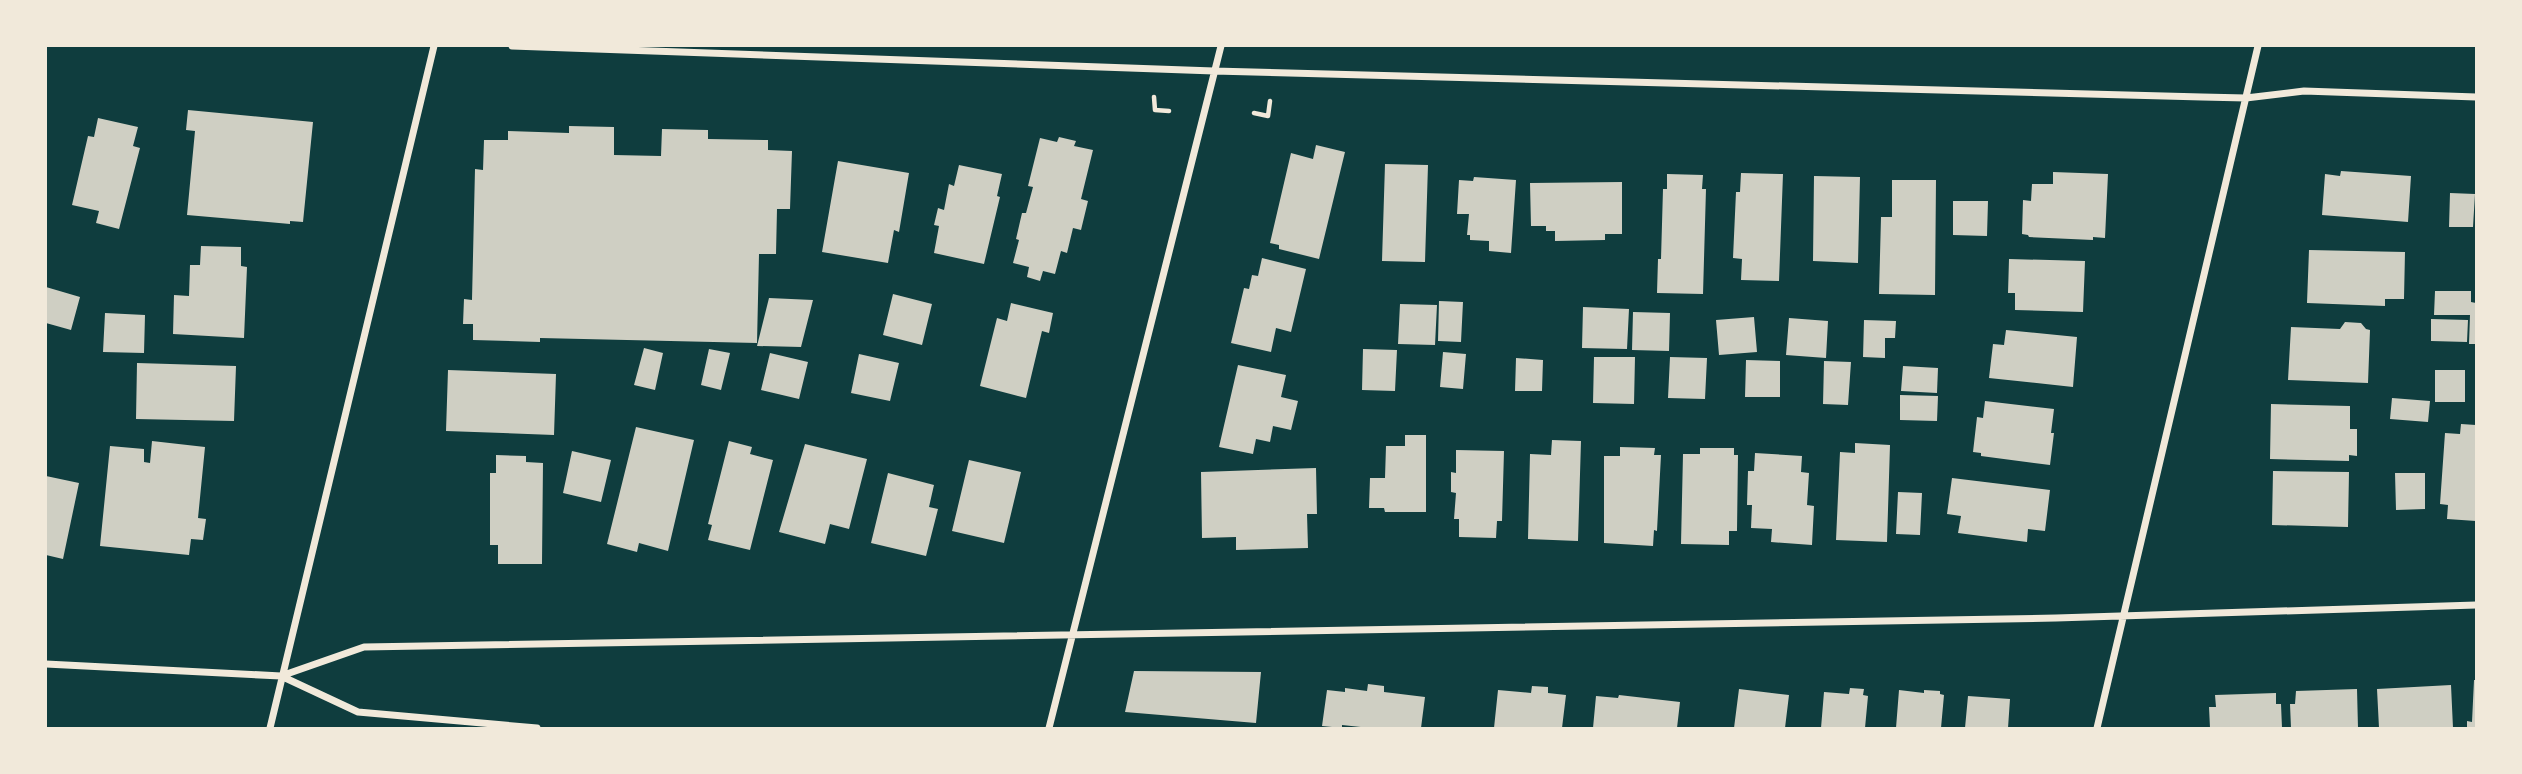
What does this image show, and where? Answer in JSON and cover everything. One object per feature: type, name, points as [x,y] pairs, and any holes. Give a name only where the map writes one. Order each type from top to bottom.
[{"type":"street","points":[[270,729],[434,46]]},
{"type":"street","points":[[512,46],[1214,71],[2246,99],[2304,90],[2476,97]]},
{"type":"street","points":[[1049,729],[1221,46]]},
{"type":"street","points":[[2097,729],[2258,46]]},
{"type":"street","points":[[46,664],[282,676],[364,647],[2123,617],[2476,605]]},
{"type":"street","points":[[282,676],[358,712],[537,729]]},
{"type":"path","points":[[1154,97],[1155,110],[1168,111]]},
{"type":"path","points":[[1254,113],[1268,116],[1270,101]]},
{"type":"building","points":[[188,110],[313,122],[303,222],[290,221],[290,224],[187,215],[195,131],[186,130]]},
{"type":"building","points":[[98,118],[138,127],[133,146],[140,148],[119,229],[96,223],[99,211],[72,205],[88,136],[94,137]]},
{"type":"building","points":[[569,126],[614,127],[614,155],[661,156],[662,129],[708,130],[708,139],[768,140],[768,150],[792,151],[790,209],[777,209],[776,254],[759,254],[757,343],[540,338],[540,342],[473,340],[473,324],[463,324],[464,299],[472,300],[475,169],[483,170],[484,140],[508,140],[508,131],[569,133]]},
{"type":"building","points":[[1059,137],[1076,141],[1074,146],[1093,150],[1081,199],[1088,201],[1081,230],[1073,228],[1067,253],[1061,251],[1055,274],[1043,271],[1040,281],[1027,277],[1029,267],[1013,263],[1019,240],[1016,239],[1022,213],[1026,213],[1033,187],[1028,186],[1040,138],[1057,142]]},
{"type":"building","points":[[1316,145],[1345,152],[1319,259],[1279,249],[1279,245],[1270,243],[1291,153],[1313,159]]},
{"type":"building","points":[[838,161],[909,173],[899,232],[894,230],[888,263],[822,252]]},
{"type":"building","points":[[1385,164],[1428,165],[1425,262],[1382,261]]},
{"type":"building","points":[[959,165],[1002,174],[997,196],[1000,197],[984,264],[934,253],[939,226],[934,225],[938,208],[944,210],[949,184],[954,186]]},
{"type":"building","points":[[2341,171],[2411,176],[2408,222],[2322,215],[2325,174],[2340,176]]},
{"type":"building","points":[[2053,172],[2108,174],[2105,238],[2093,237],[2093,240],[2029,237],[2022,234],[2023,200],[2031,201],[2032,184],[2053,184]]},
{"type":"building","points":[[1741,173],[1783,174],[1779,281],[1741,280],[1742,259],[1733,258],[1736,192],[1740,192]]},
{"type":"building","points":[[1667,174],[1703,175],[1702,189],[1706,189],[1703,294],[1657,293],[1663,189],[1667,189]]},
{"type":"building","points":[[1814,176],[1860,177],[1858,263],[1813,261]]},
{"type":"building","points":[[1474,177],[1516,180],[1511,253],[1489,251],[1489,241],[1470,240],[1470,235],[1467,235],[1469,214],[1457,214],[1459,180],[1473,181]]},
{"type":"building","points":[[1892,180],[1936,180],[1935,295],[1879,294],[1881,217],[1892,217]]},
{"type":"building","points":[[1622,182],[1622,234],[1605,234],[1605,240],[1555,241],[1555,231],[1546,231],[1546,226],[1531,226],[1530,183]]},
{"type":"building","points":[[2450,193],[2475,194],[2473,227],[2449,227]]},
{"type":"building","points":[[1953,201],[1988,201],[1987,236],[1953,235]]},
{"type":"building","points":[[201,246],[241,247],[241,266],[247,267],[244,338],[173,334],[174,295],[189,296],[190,265],[200,265]]},
{"type":"building","points":[[2309,250],[2405,252],[2404,299],[2385,299],[2385,306],[2307,303]]},
{"type":"building","points":[[1262,258],[1306,269],[1291,332],[1276,328],[1271,352],[1231,343],[1244,288],[1249,289],[1252,275],[1258,276]]},
{"type":"building","points":[[2009,259],[2085,261],[2083,312],[2015,310],[2015,293],[2008,293]]},
{"type":"building","points":[[46,287],[80,297],[71,330],[46,323]]},
{"type":"building","points":[[2435,291],[2471,291],[2471,302],[2476,303],[2476,344],[2469,344],[2470,315],[2434,315]]},
{"type":"building","points":[[893,294],[932,304],[922,345],[883,335]]},
{"type":"building","points":[[769,298],[813,300],[801,347],[757,346]]},
{"type":"building","points":[[1439,301],[1463,302],[1461,342],[1438,341]]},
{"type":"building","points":[[1011,303],[1053,313],[1049,333],[1042,331],[1026,398],[980,386],[997,318],[1007,321]]},
{"type":"building","points":[[1400,304],[1437,305],[1435,345],[1398,344]]},
{"type":"building","points":[[1583,307],[1629,309],[1627,349],[1582,348]]},
{"type":"building","points":[[1633,312],[1670,313],[1669,351],[1632,350]]},
{"type":"building","points":[[105,313],[145,315],[144,353],[103,352]]},
{"type":"building","points":[[1754,317],[1757,352],[1719,355],[1716,320]]},
{"type":"building","points":[[1789,318],[1828,321],[1826,358],[1786,355]]},
{"type":"building","points":[[2431,319],[2468,320],[2467,342],[2431,341]]},
{"type":"building","points":[[1864,320],[1896,321],[1895,338],[1885,338],[1885,358],[1863,357]]},
{"type":"building","points":[[2345,322],[2361,323],[2370,330],[2368,383],[2288,380],[2291,327],[2340,329]]},
{"type":"building","points":[[2006,330],[2077,337],[2073,387],[1989,378],[1993,344],[2004,345]]},
{"type":"building","points":[[644,348],[663,353],[655,390],[634,385]]},
{"type":"building","points":[[709,349],[730,353],[721,390],[701,385]]},
{"type":"building","points":[[1363,349],[1397,350],[1395,391],[1362,390]]},
{"type":"building","points":[[1443,352],[1466,354],[1463,389],[1440,387]]},
{"type":"building","points":[[770,353],[808,362],[799,399],[761,390]]},
{"type":"building","points":[[859,354],[899,363],[890,401],[851,393]]},
{"type":"building","points":[[1594,357],[1635,357],[1634,404],[1593,403]]},
{"type":"building","points":[[1670,357],[1707,358],[1705,399],[1668,398]]},
{"type":"building","points":[[1516,358],[1543,360],[1542,391],[1515,391]]},
{"type":"building","points":[[1746,360],[1780,361],[1780,397],[1745,397]]},
{"type":"building","points":[[1824,361],[1851,362],[1848,405],[1823,404]]},
{"type":"building","points":[[137,363],[236,366],[234,421],[136,419]]},
{"type":"building","points":[[1238,365],[1286,375],[1281,397],[1298,401],[1291,430],[1273,426],[1270,442],[1256,439],[1253,454],[1219,447]]},
{"type":"building","points":[[1903,366],[1938,368],[1937,393],[1901,391]]},
{"type":"building","points":[[448,370],[556,374],[554,435],[446,431]]},
{"type":"building","points":[[2435,370],[2465,370],[2465,402],[2435,402]]},
{"type":"building","points":[[1900,395],[1938,396],[1937,421],[1900,420]]},
{"type":"building","points":[[2392,398],[2430,401],[2428,422],[2390,419]]},
{"type":"building","points":[[1985,401],[2054,409],[2050,465],[1981,456],[1981,453],[1973,452],[1977,417],[1983,418]]},
{"type":"building","points":[[2271,404],[2350,406],[2350,429],[2357,429],[2357,456],[2349,455],[2349,461],[2270,459]]},
{"type":"building","points":[[2461,424],[2476,425],[2476,521],[2447,519],[2448,505],[2440,504],[2445,433],[2460,434]]},
{"type":"building","points":[[636,427],[694,440],[668,551],[639,543],[637,552],[607,544]]},
{"type":"building","points":[[1405,435],[1426,435],[1426,512],[1385,512],[1384,508],[1369,508],[1370,478],[1385,478],[1386,446],[1405,446]]},
{"type":"building","points":[[1552,440],[1581,441],[1578,541],[1528,539],[1530,454],[1551,455]]},
{"type":"building","points":[[152,441],[205,447],[198,518],[206,519],[203,540],[191,539],[189,555],[100,546],[110,446],[144,449],[144,462],[150,463]]},
{"type":"building","points":[[729,441],[752,447],[750,454],[773,460],[750,550],[708,540],[712,525],[708,524]]},
{"type":"building","points":[[1855,443],[1890,445],[1887,542],[1836,540],[1840,452],[1855,453]]},
{"type":"building","points":[[805,444],[867,459],[849,529],[830,524],[825,544],[779,532]]},
{"type":"building","points":[[1620,447],[1655,448],[1654,455],[1661,455],[1657,531],[1654,530],[1653,546],[1604,543],[1604,456],[1620,456]]},
{"type":"building","points":[[1700,448],[1734,448],[1734,455],[1738,455],[1737,531],[1729,531],[1729,545],[1681,544],[1683,454],[1700,454]]},
{"type":"building","points":[[1456,450],[1504,451],[1502,521],[1497,521],[1496,538],[1459,537],[1459,519],[1454,519],[1456,493],[1451,492],[1451,472],[1456,473]]},
{"type":"building","points":[[572,451],[611,460],[601,502],[563,493]]},
{"type":"building","points":[[1755,453],[1802,456],[1801,472],[1809,473],[1807,505],[1814,506],[1812,545],[1771,542],[1772,529],[1751,528],[1752,505],[1747,505],[1748,471],[1754,471]]},
{"type":"building","points":[[496,455],[526,456],[526,462],[543,463],[542,564],[498,564],[498,545],[490,545],[490,473],[496,473]]},
{"type":"building","points":[[969,460],[1021,472],[1004,543],[952,531]]},
{"type":"building","points":[[1316,468],[1317,514],[1307,514],[1308,548],[1236,550],[1236,537],[1202,538],[1201,472]]},
{"type":"building","points":[[2273,471],[2349,472],[2348,527],[2272,525]]},
{"type":"building","points":[[888,473],[934,485],[929,507],[938,509],[926,556],[871,543]]},
{"type":"building","points":[[2395,473],[2425,473],[2425,509],[2396,510]]},
{"type":"building","points":[[46,476],[79,483],[63,559],[46,555]]},
{"type":"building","points":[[1952,478],[2050,490],[2045,531],[2028,529],[2027,542],[1958,533],[1961,516],[1947,514]]},
{"type":"building","points":[[1898,492],[1922,493],[1920,535],[1896,534]]},
{"type":"building","points":[[1134,671],[1261,672],[1256,723],[1125,712]]},
{"type":"building","points":[[2474,680],[2476,728],[2467,728],[2467,721],[2472,722]]},
{"type":"building","points":[[1368,684],[1384,686],[1384,692],[1425,697],[1421,728],[1322,726],[1327,690],[1345,692],[1345,688],[1367,691]]},
{"type":"building","points":[[2451,685],[2453,728],[2379,728],[2377,689]]},
{"type":"building","points":[[1532,686],[1548,687],[1548,693],[1566,695],[1562,728],[1494,728],[1498,690],[1531,693]]},
{"type":"building","points":[[1850,688],[1864,689],[1863,695],[1868,696],[1865,728],[1821,728],[1824,692],[1849,694]]},
{"type":"building","points":[[1739,689],[1789,695],[1785,728],[1734,728]]},
{"type":"building","points":[[2357,689],[2358,728],[2291,728],[2290,704],[2295,704],[2296,691]]},
{"type":"building","points":[[1899,690],[1924,693],[1924,690],[1940,691],[1940,694],[1944,695],[1941,728],[1896,728]]},
{"type":"building","points":[[2276,693],[2276,704],[2281,704],[2282,728],[2210,728],[2209,707],[2216,707],[2215,695]]},
{"type":"building","points":[[1619,695],[1680,702],[1677,728],[1593,728],[1596,696],[1618,698]]},
{"type":"building","points":[[1968,696],[2010,699],[2008,728],[1965,728]]}]
